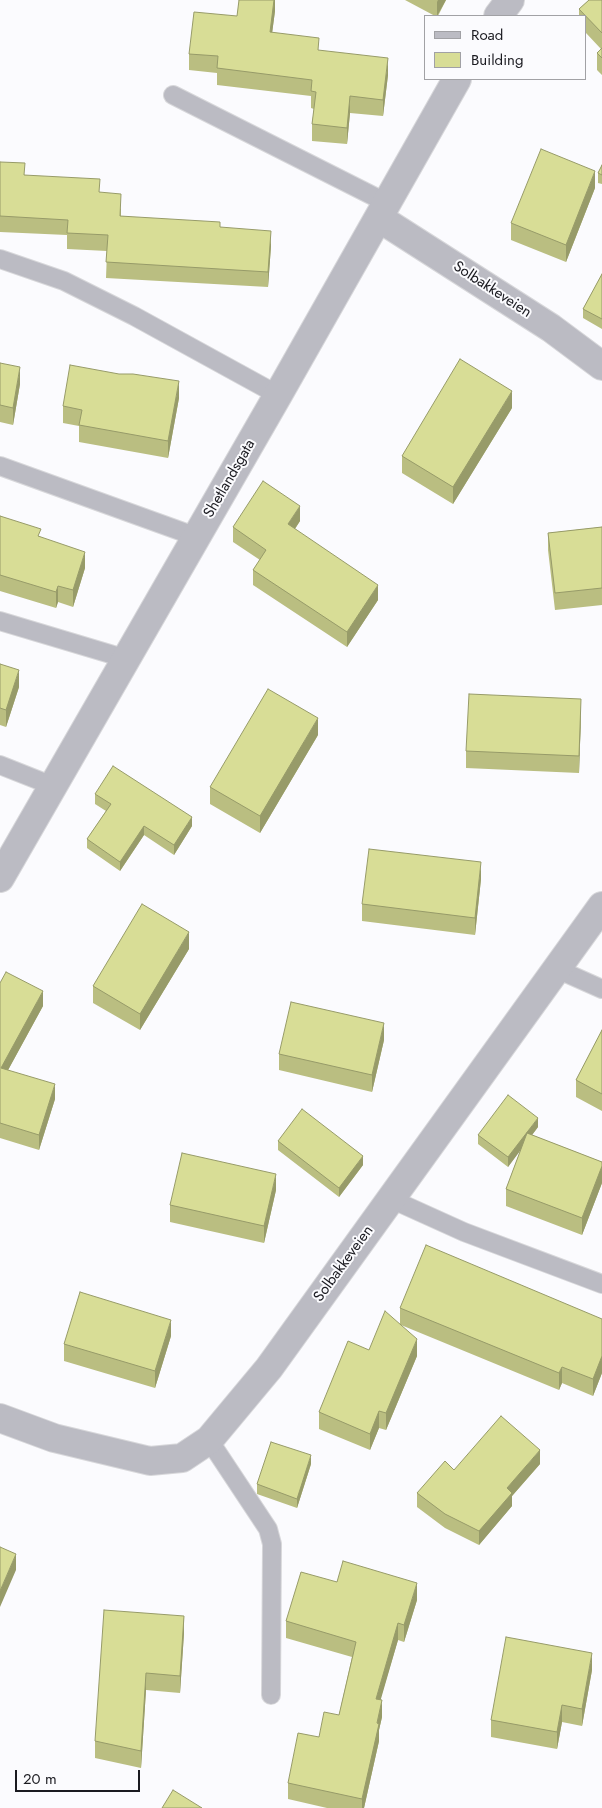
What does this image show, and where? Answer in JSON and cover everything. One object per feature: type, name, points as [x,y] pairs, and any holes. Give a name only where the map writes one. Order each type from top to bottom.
[{"type":"street","points":[[499,15],[510,0]]},
{"type":"street","name":"Shetlandsgata","points":[[0,878],[197,537],[456,80]]},
{"type":"street","name":"Solbakkeveien","points":[[383,210],[602,366]]},
{"type":"street","name":"Solbakkeveien","points":[[0,1418],[54,1438],[150,1461],[182,1458],[209,1440],[269,1368],[602,906]]},
{"type":"lane","points":[[173,95],[383,210]]},
{"type":"lane","points":[[0,259],[64,281],[134,316],[278,395]]},
{"type":"lane","points":[[0,466],[197,537]]},
{"type":"lane","points":[[0,621],[127,659]]},
{"type":"lane","points":[[0,765],[53,786]]},
{"type":"lane","points":[[557,969],[602,989]]},
{"type":"lane","points":[[391,1199],[464,1232],[602,1284]]},
{"type":"lane","points":[[209,1440],[268,1529],[272,1544],[271,1695]]},
{"type":"building","points":[[239,0],[274,0],[270,32],[319,38],[318,50],[388,58],[383,100],[350,96],[347,128],[312,124],[316,92],[311,91],[312,80],[217,68],[218,56],[189,54],[194,12],[237,16]]},
{"type":"building","points":[[589,0],[602,0],[602,33],[587,17],[587,15],[579,9]]},
{"type":"building","points":[[602,48],[602,58],[597,53]]},
{"type":"building","points":[[541,149],[595,171],[566,245],[511,223]]},
{"type":"building","points":[[0,162],[25,163],[24,175],[100,179],[99,192],[121,194],[120,216],[220,222],[220,227],[271,231],[268,272],[106,262],[108,235],[67,233],[68,220],[0,216]]},
{"type":"building","points":[[602,165],[602,175],[598,173]]},
{"type":"building","points":[[602,274],[602,319],[583,309]]},
{"type":"building","points":[[460,359],[512,391],[453,487],[402,456]]},
{"type":"building","points":[[0,363],[20,367],[13,408],[0,405]]},
{"type":"building","points":[[70,365],[119,374],[133,374],[179,381],[168,441],[79,425],[82,410],[63,406]]},
{"type":"building","points":[[263,481],[300,506],[288,524],[378,585],[347,632],[253,570],[266,550],[233,527]]},
{"type":"building","points":[[0,516],[41,529],[38,536],[85,552],[73,590],[58,586],[56,592],[0,575]]},
{"type":"building","points":[[602,527],[602,588],[555,593],[548,533]]},
{"type":"building","points":[[0,664],[19,670],[6,710],[0,708]]},
{"type":"building","points":[[268,689],[318,718],[260,816],[210,787]]},
{"type":"building","points":[[469,694],[581,699],[579,756],[466,751]]},
{"type":"building","points":[[113,766],[192,817],[174,845],[144,826],[120,862],[87,839],[111,804],[95,794]]},
{"type":"building","points":[[369,849],[481,862],[475,918],[362,904]]},
{"type":"building","points":[[142,904],[189,932],[140,1014],[93,986]]},
{"type":"building","points":[[6,972],[43,991],[1,1068],[55,1084],[39,1135],[0,1123],[0,983]]},
{"type":"building","points":[[291,1002],[384,1023],[372,1075],[279,1054]]},
{"type":"building","points":[[602,1030],[602,1094],[576,1080]]},
{"type":"building","points":[[508,1095],[538,1118],[508,1157],[478,1135]]},
{"type":"building","points":[[302,1109],[363,1156],[339,1188],[278,1141]]},
{"type":"building","points":[[527,1133],[602,1162],[582,1218],[506,1189]]},
{"type":"building","points":[[182,1153],[276,1174],[264,1226],[170,1205]]},
{"type":"building","points":[[426,1245],[602,1319],[602,1356],[593,1379],[562,1367],[559,1373],[400,1308]]},
{"type":"building","points":[[80,1292],[171,1320],[155,1371],[64,1344]]},
{"type":"building","points":[[385,1311],[417,1339],[386,1413],[379,1411],[370,1434],[319,1412],[348,1341],[369,1350]]},
{"type":"building","points":[[501,1416],[540,1450],[507,1488],[512,1493],[479,1531],[445,1514],[417,1493],[445,1461],[454,1470]]},
{"type":"building","points":[[271,1442],[311,1455],[297,1499],[257,1484]]},
{"type":"building","points":[[0,1547],[16,1554],[0,1591]]},
{"type":"building","points":[[343,1561],[417,1583],[404,1625],[398,1623],[376,1699],[382,1700],[377,1723],[379,1724],[362,1799],[288,1783],[298,1733],[319,1737],[324,1712],[339,1715],[356,1642],[286,1621],[301,1572],[337,1582]]},
{"type":"building","points":[[104,1610],[184,1616],[180,1676],[146,1673],[141,1751],[95,1741]]},
{"type":"building","points":[[506,1637],[592,1653],[582,1709],[562,1705],[557,1732],[491,1720]]},
{"type":"building","points":[[173,1790],[202,1808],[162,1808]]}]
